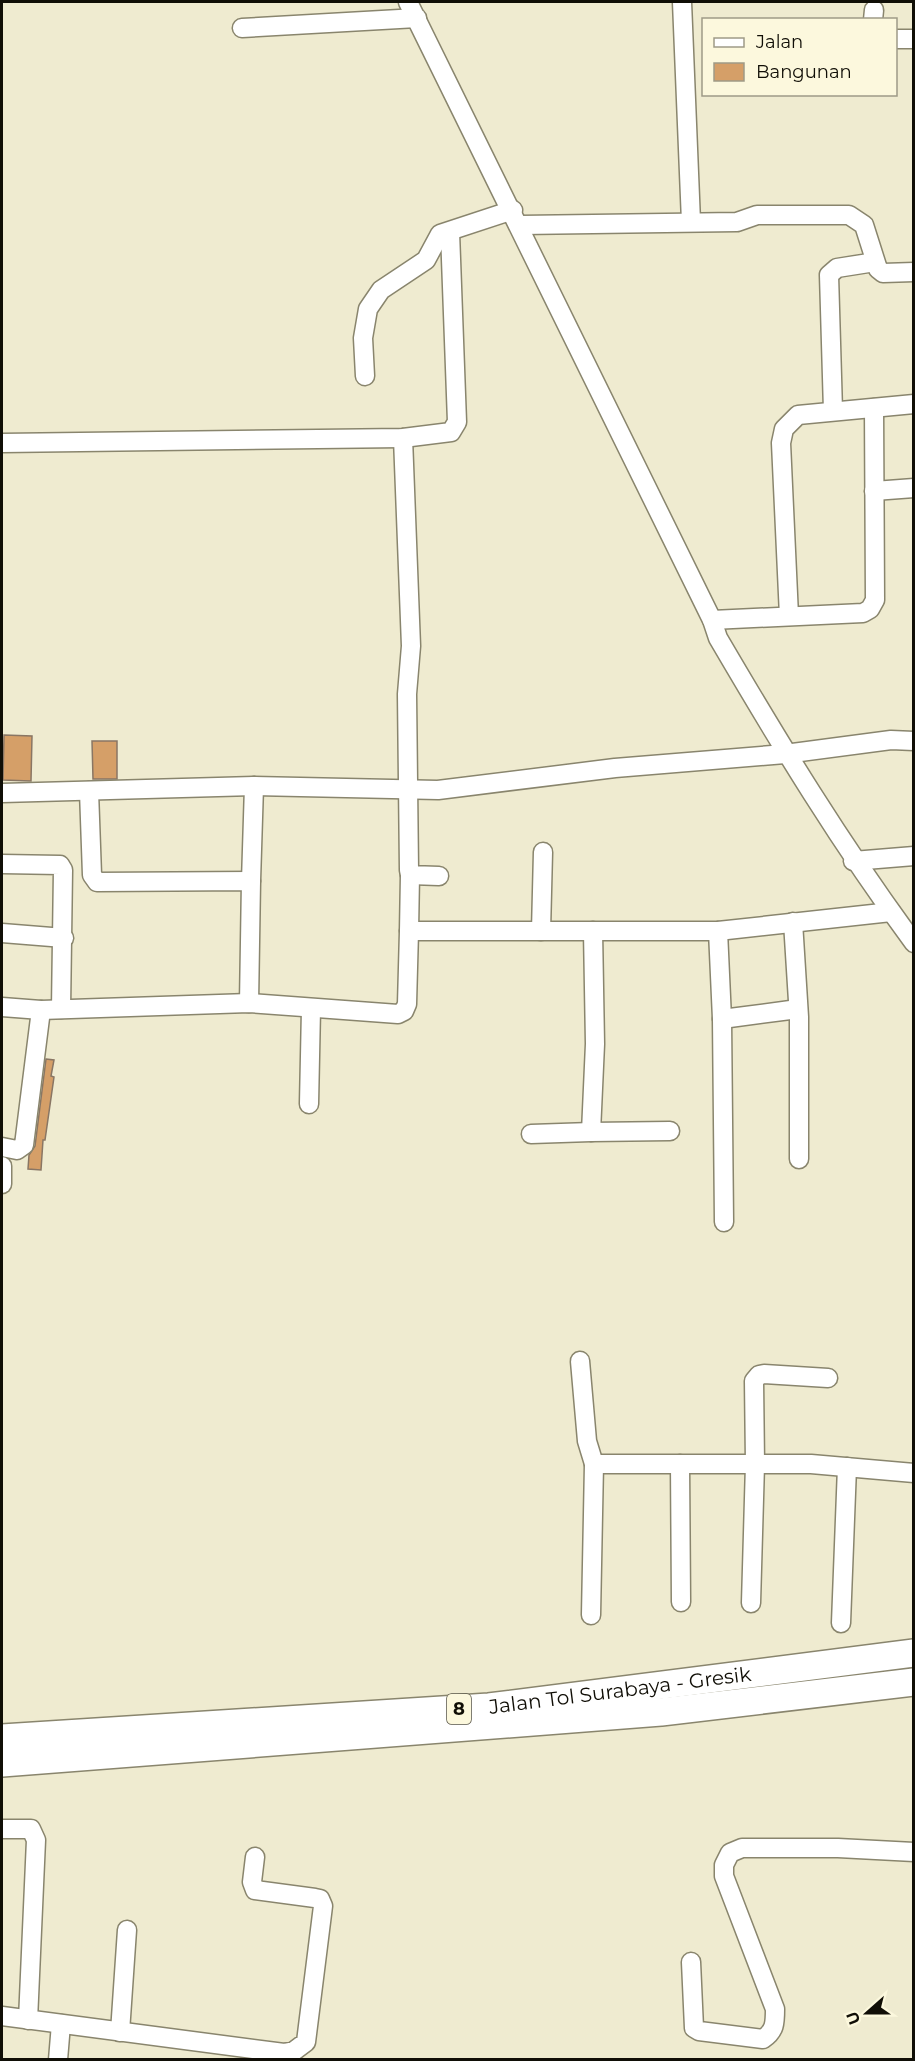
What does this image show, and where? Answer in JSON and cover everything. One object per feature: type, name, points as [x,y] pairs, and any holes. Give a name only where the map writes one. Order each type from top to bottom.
[{"type":"highway","name":"Jalan Tol Surabaya - Gresik","points":[[2,1738],[489,1707],[914,1653]]},
{"type":"highway","name":"Jalan Tol Surabaya - Gresik","points":[[2,1763],[662,1712],[914,1682]]},
{"type":"street","points":[[682,2],[691,222]]},
{"type":"street","points":[[242,27],[412,10],[517,217],[712,620],[718,638],[785,754],[853,861],[914,943]]},
{"type":"street","points":[[897,39],[914,39]]},
{"type":"street","points":[[365,376],[363,338],[368,309],[381,290],[426,260],[440,234],[450,232],[463,224],[517,217],[736,222],[757,214],[849,214],[864,225],[874,262],[883,273],[914,272]]},
{"type":"street","points":[[2,442],[403,438],[451,432],[457,422],[450,232]]},
{"type":"street","points":[[833,411],[829,275],[837,268],[874,262]]},
{"type":"street","points":[[789,616],[781,442],[789,421],[798,415],[914,404]]},
{"type":"street","points":[[712,620],[863,613],[870,609],[875,600],[874,408]]},
{"type":"street","points":[[2,1007],[41,1010],[249,1003],[398,1014],[404,1011],[407,1004],[409,931],[407,694],[411,646],[403,438]]},
{"type":"street","points":[[874,491],[914,488]]},
{"type":"street","points":[[2,794],[254,786],[449,789],[615,768],[785,754],[831,746],[891,740],[914,741]]},
{"type":"street","points":[[249,1003],[254,786]]},
{"type":"street","points":[[89,791],[92,875],[97,882],[251,881]]},
{"type":"street","points":[[541,931],[543,852]]},
{"type":"street","points":[[853,861],[914,856]]},
{"type":"street","points":[[2,864],[60,865],[64,876],[61,1009]]},
{"type":"street","points":[[410,875],[439,876]]},
{"type":"street","points":[[409,931],[718,931],[891,912]]},
{"type":"street","points":[[793,922],[798,1009],[799,1159]]},
{"type":"street","points":[[591,1132],[595,1044],[593,931]]},
{"type":"street","points":[[718,931],[722,1019],[724,1222]]},
{"type":"street","points":[[2,933],[64,939]]},
{"type":"street","points":[[309,1104],[310,1009]]},
{"type":"street","points":[[722,1019],[798,1009]]},
{"type":"street","points":[[2,1147],[17,1150],[24,1145],[41,1010]]},
{"type":"street","points":[[531,1134],[670,1131]]},
{"type":"street","points":[[2,1166],[2,1184]]},
{"type":"street","points":[[580,1361],[587,1441],[594,1464],[591,1615]]},
{"type":"street","points":[[751,1603],[755,1464],[754,1381],[756,1377],[764,1374],[828,1378]]},
{"type":"street","points":[[594,1464],[755,1464],[847,1467],[914,1473]]},
{"type":"street","points":[[680,1464],[681,1602]]},
{"type":"street","points":[[841,1623],[847,1467]]},
{"type":"street","points":[[2,1829],[31,1829],[36,1840],[28,2020]]},
{"type":"street","points":[[691,1962],[694,2028],[699,2031],[763,2039],[771,2034],[775,2024],[775,2009],[724,1876],[724,1865],[730,1853],[742,1848],[838,1848],[914,1852]]},
{"type":"street","points":[[2,2016],[284,2053],[294,2050],[306,2042],[323,1906],[320,1899],[255,1890],[252,1882],[255,1857]]},
{"type":"street","points":[[120,2032],[127,1930]]},
{"type":"street","points":[[58,2060],[61,2024]]},
{"type":"building","points":[[4,735],[32,736],[31,781],[3,780]]},
{"type":"building","points":[[92,741],[117,741],[117,779],[93,779]]},
{"type":"building","points":[[46,1059],[54,1060],[51,1076],[54,1077],[45,1140],[43,1140],[41,1170],[28,1169],[29,1155],[35,1146]]}]
